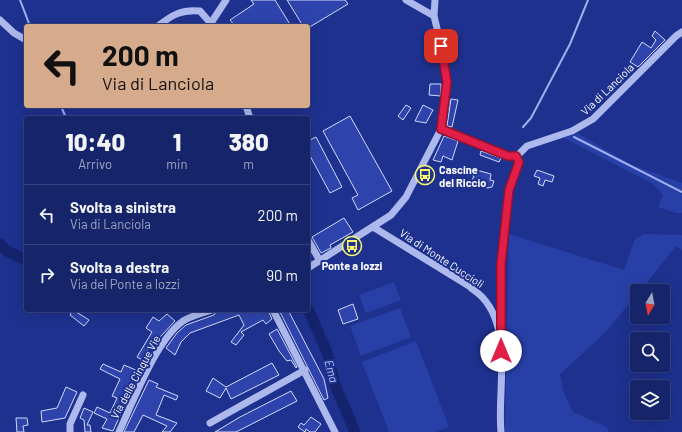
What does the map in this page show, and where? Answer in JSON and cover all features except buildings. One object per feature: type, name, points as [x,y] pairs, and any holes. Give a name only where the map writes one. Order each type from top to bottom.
[{"type":"street","points":[[213,24],[226,0]]},
{"type":"street","points":[[406,0],[434,16]]},
{"type":"street","points":[[310,267],[391,215],[406,197],[441,129],[447,82],[445,62],[434,16],[435,0]]},
{"type":"street","points":[[161,24],[175,14],[189,10],[200,12],[211,24]]},
{"type":"street","points":[[0,20],[8,28],[24,39]]},
{"type":"street","name":"Via di Lanciola","points":[[516,156],[527,146],[572,131],[593,119],[676,36],[682,32]]},
{"type":"street","points":[[441,129],[508,156],[516,156],[519,162],[509,190],[501,264],[501,336]]},
{"type":"street","name":"Via di Monte Cuccioli","points":[[373,227],[469,286],[483,298],[495,316],[501,336],[501,432]]},
{"type":"street","points":[[310,244],[320,261]]},
{"type":"street","name":"Via delle Cinque Vie","points":[[119,432],[157,354],[166,340],[185,320],[207,312]]},
{"type":"street","points":[[274,312],[305,370],[335,432]]},
{"type":"street","points":[[210,423],[305,370]]},
{"type":"street","points":[[70,432],[70,424],[83,395]]},
{"type":"shaded area","points":[[577,133],[632,165],[682,183],[682,213],[676,213],[658,207],[663,195],[653,184],[564,138]]},
{"type":"shaded area","points":[[509,234],[624,270],[635,239],[644,234],[682,235],[682,250],[676,246],[646,284],[630,284],[630,303],[605,333],[560,374],[563,391],[573,412],[607,427],[609,432],[505,432]]},
{"type":"shaded area","points":[[394,282],[401,300],[366,313],[359,295]]},
{"type":"shaded area","points":[[400,308],[411,337],[361,356],[350,326]]},
{"type":"shaded area","points":[[416,341],[449,427],[436,432],[389,432],[362,362]]},
{"type":"waterway","points":[[20,0],[29,24]]},
{"type":"waterway","points":[[523,127],[531,118],[570,44],[588,0]]},
{"type":"waterway","points":[[62,108],[65,116]]},
{"type":"waterway","points":[[574,137],[682,192]]},
{"type":"waterway","name":"Ema","points":[[0,244],[7,251],[24,259]]},
{"type":"waterway","name":"Ema","points":[[309,312],[327,352],[335,385],[355,432]]},
{"type":"place","name":"Cascine del Riccio","points":[[425,175]]},
{"type":"place","name":"Ponte a Iozzi","points":[[352,246]]},
{"type":"route","points":[[441,46],[445,62],[447,82],[446,104],[441,129],[508,156],[516,156],[519,162],[513,174],[509,190],[501,264],[501,351]]}]
